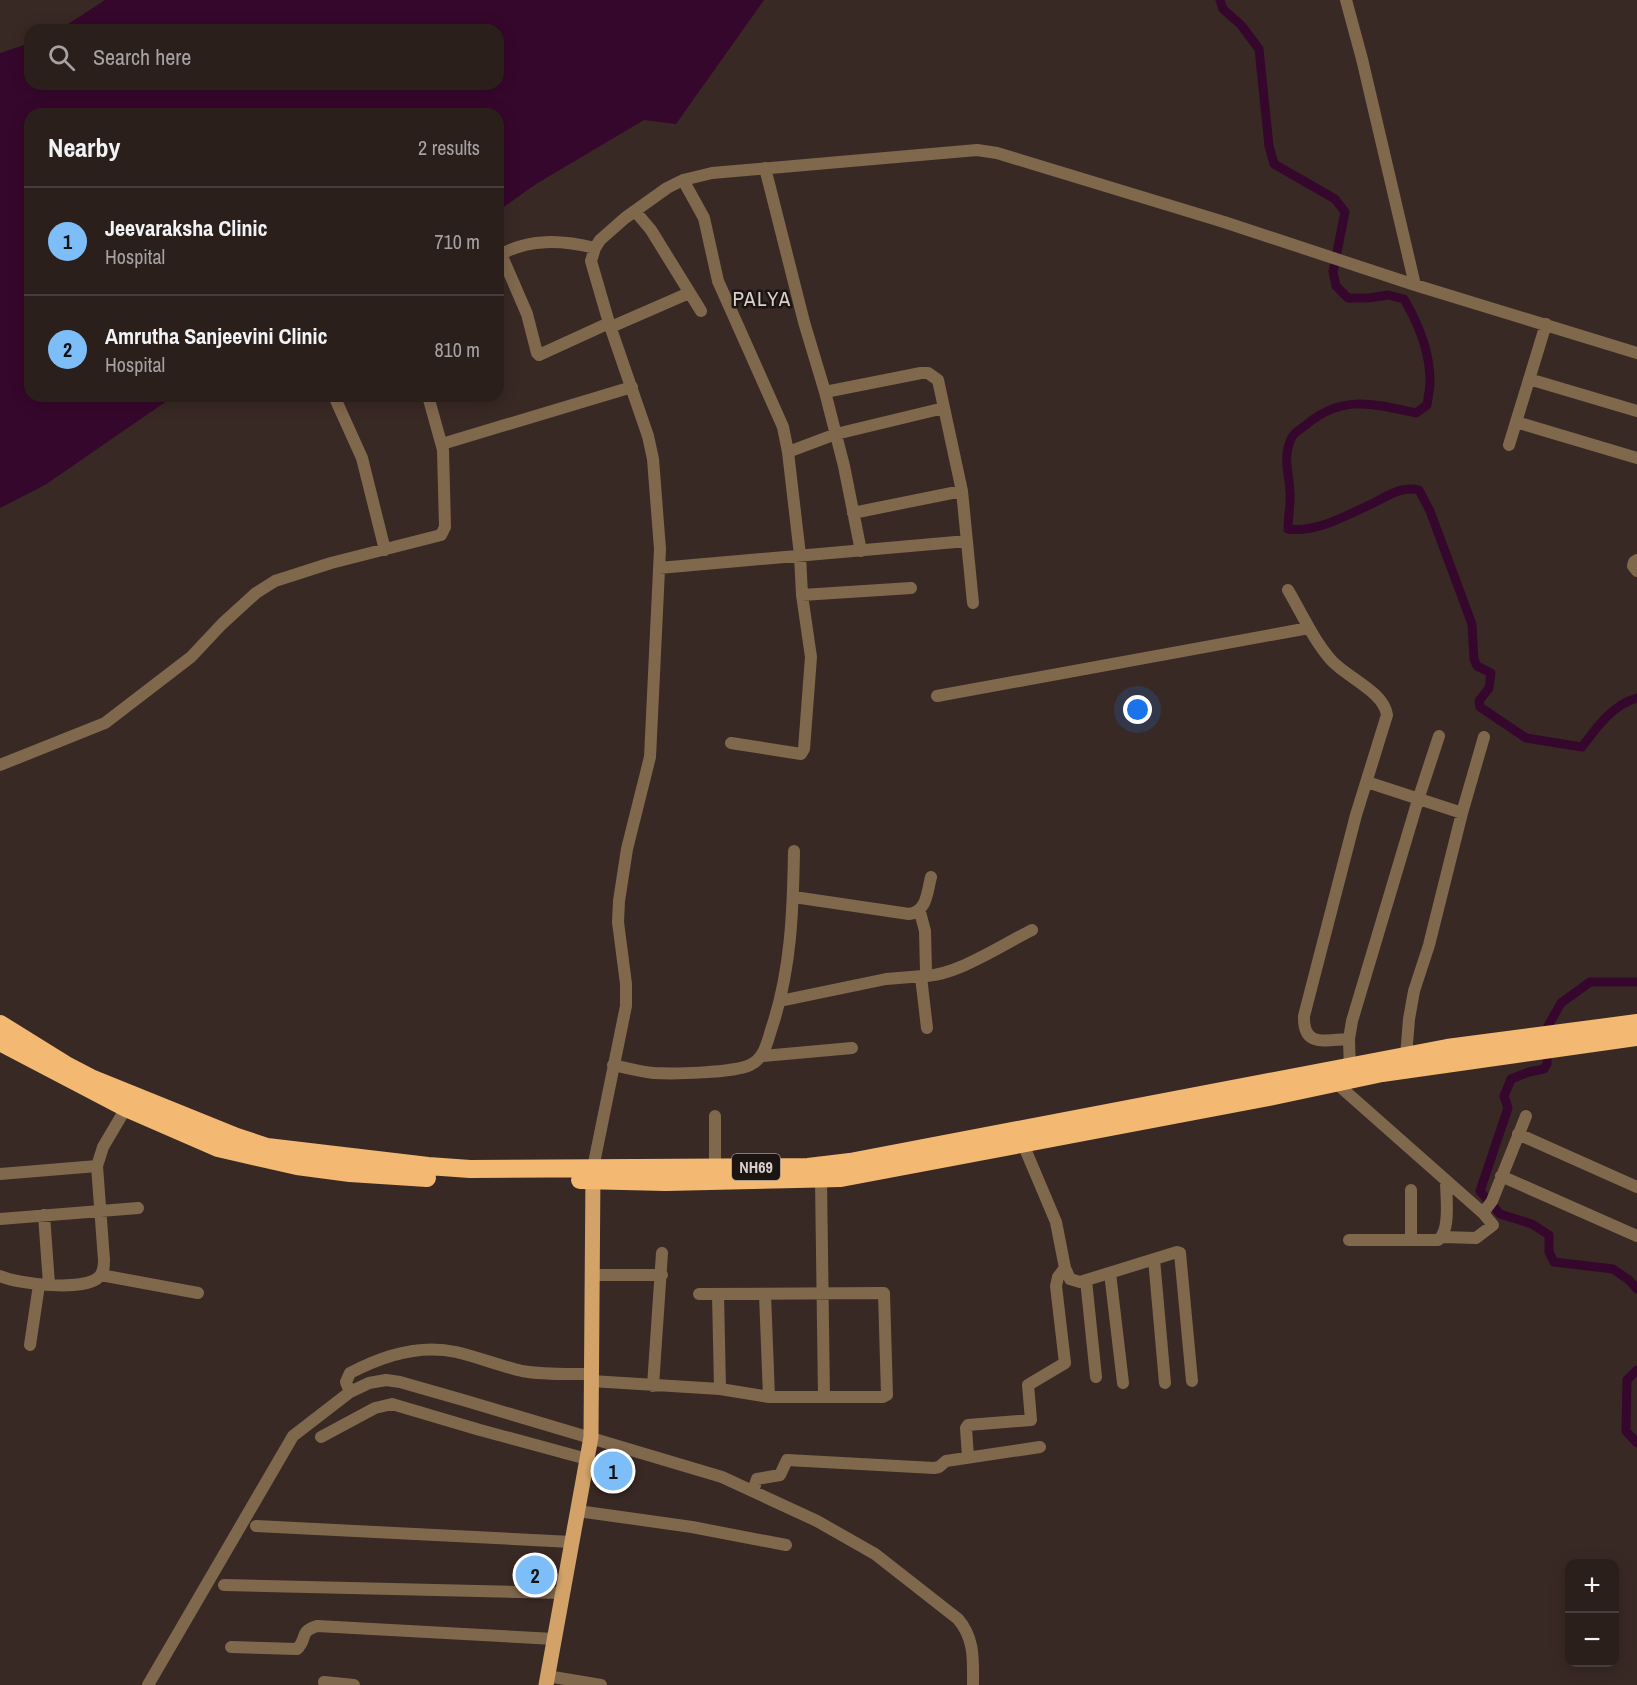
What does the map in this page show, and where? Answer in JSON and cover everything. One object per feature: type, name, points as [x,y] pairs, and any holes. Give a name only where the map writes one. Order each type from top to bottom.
[{"type":"highway","name":"NH69","points":[[1567,1040],[1637,1023]]},
{"type":"highway","name":"NH69","points":[[0,1024],[91,1078],[237,1137],[266,1153]]},
{"type":"highway","name":"NH69","points":[[0,1042],[126,1108],[218,1148],[266,1153],[350,1173],[435,1179],[715,1167],[808,1167],[850,1162],[1529,1045],[1567,1040],[1637,1037]]},
{"type":"highway","name":"NH69","points":[[593,1174],[666,1182],[842,1178],[1023,1144],[1346,1076],[1406,1056],[1529,1045]]},
{"type":"main road","points":[[547,1680],[589,1447],[593,1174]]},
{"type":"street","points":[[1346,0],[1362,59],[1414,285]]},
{"type":"street","points":[[593,1174],[626,1006],[626,984],[618,922],[619,901],[627,849],[650,757],[660,549],[653,459],[648,436],[591,261],[600,240],[635,211],[667,188],[683,180],[711,173],[977,150],[997,153],[1224,222],[1414,285],[1637,353]]},
{"type":"street","points":[[765,168],[804,322],[836,434],[861,550]]},
{"type":"street","points":[[683,180],[706,223],[718,281],[778,414],[788,452],[800,555],[802,596],[811,657],[804,749],[801,754],[731,743]]},
{"type":"street","points":[[635,211],[651,230],[701,311]]},
{"type":"street","points":[[504,253],[525,244],[553,242],[574,243],[595,248]]},
{"type":"street","points":[[504,264],[527,314],[539,355],[689,293]]},
{"type":"street","points":[[1509,445],[1546,324]]},
{"type":"street","points":[[825,392],[928,373],[938,380],[962,491],[973,603]]},
{"type":"street","points":[[1529,379],[1637,411]]},
{"type":"street","points":[[442,444],[632,387]]},
{"type":"street","points":[[337,402],[362,458],[385,550]]},
{"type":"street","points":[[0,765],[105,723],[190,657],[256,593],[275,581],[332,563],[435,538],[443,532],[446,527],[442,444],[430,402]]},
{"type":"street","points":[[788,452],[836,434],[944,408]]},
{"type":"street","points":[[1516,422],[1637,458]]},
{"type":"street","points":[[853,513],[962,491]]},
{"type":"street","points":[[659,568],[967,541]]},
{"type":"street","points":[[1637,560],[1633,566],[1637,571]]},
{"type":"street","points":[[802,596],[911,588]]},
{"type":"street","points":[[1288,590],[1309,628],[1332,661],[1385,705],[1388,715],[1351,836],[1304,1016],[1305,1032],[1314,1040],[1349,1039]]},
{"type":"street","points":[[937,696],[1309,628]]},
{"type":"street","points":[[1439,736],[1358,1000],[1349,1039],[1346,1076],[1446,1181],[1488,1207]]},
{"type":"street","points":[[1406,1056],[1414,991],[1441,900],[1462,813],[1484,737]]},
{"type":"street","points":[[1367,782],[1462,813]]},
{"type":"street","points":[[763,1056],[787,973],[794,897],[794,851]]},
{"type":"street","points":[[927,1028],[922,976],[926,972],[925,931],[920,912],[931,877]]},
{"type":"street","points":[[794,897],[909,914],[920,912]]},
{"type":"street","points":[[780,1001],[886,978],[941,974],[1032,930]]},
{"type":"street","points":[[613,1065],[654,1073],[730,1070],[748,1066],[763,1056],[852,1048]]},
{"type":"street","points":[[1,1279],[44,1285],[87,1283],[97,1280],[101,1275],[104,1260],[97,1166],[104,1147],[126,1108]]},
{"type":"street","points":[[715,1116],[715,1167]]},
{"type":"street","points":[[1349,1240],[1438,1240],[1442,1237],[1476,1238],[1482,1234],[1493,1225],[1488,1207],[1526,1116]]},
{"type":"street","points":[[1518,1134],[1637,1187]]},
{"type":"street","points":[[1023,1144],[1056,1222],[1065,1268],[1070,1279],[1075,1282],[1086,1280],[1180,1253],[1192,1381]]},
{"type":"street","points":[[0,1173],[97,1166]]},
{"type":"street","points":[[1501,1176],[1636,1234]]},
{"type":"street","points":[[821,1179],[824,1397]]},
{"type":"street","points":[[1442,1237],[1446,1227],[1446,1181]]},
{"type":"street","points":[[1411,1190],[1412,1240]]},
{"type":"street","points":[[0,1219],[138,1208]]},
{"type":"street","points":[[30,1345],[44,1285],[44,1215]]},
{"type":"street","points":[[653,1386],[662,1253]]},
{"type":"street","points":[[1154,1259],[1165,1383]]},
{"type":"street","points":[[968,1458],[966,1428],[969,1425],[1031,1420],[1028,1385],[1065,1363],[1056,1286],[1058,1277],[1065,1268]]},
{"type":"street","points":[[1110,1273],[1123,1383]]},
{"type":"street","points":[[101,1275],[198,1293]]},
{"type":"street","points":[[592,1275],[662,1275]]},
{"type":"street","points":[[1086,1280],[1096,1377]]},
{"type":"street","points":[[350,1392],[346,1382],[350,1373],[393,1355],[425,1349],[454,1352],[524,1371],[653,1386],[720,1389],[769,1397],[886,1396],[884,1293],[699,1294]]},
{"type":"street","points":[[718,1294],[720,1389]]},
{"type":"street","points":[[765,1294],[769,1397]]},
{"type":"street","points":[[148,1685],[293,1436],[350,1392],[369,1383],[386,1380],[400,1382],[589,1447]]},
{"type":"street","points":[[321,1437],[375,1408],[392,1404],[480,1430],[589,1447],[722,1477],[817,1521],[875,1554],[952,1614],[967,1630],[973,1650],[973,1685]]},
{"type":"street","points":[[753,1491],[757,1479],[780,1475],[787,1460],[934,1468],[946,1461],[1040,1448]]},
{"type":"street","points":[[578,1511],[692,1527],[786,1545]]},
{"type":"street","points":[[256,1526],[572,1542]]},
{"type":"street","points":[[224,1584],[563,1593]]},
{"type":"street","points":[[231,1647],[297,1649],[301,1647],[304,1633],[317,1626],[554,1639]]},
{"type":"street","points":[[547,1680],[601,1685]]},
{"type":"street","points":[[324,1682],[354,1685]]},
{"type":"shaded area","points":[[105,0],[764,0],[676,124],[644,120],[536,184],[504,207],[504,108],[24,108],[24,402],[165,402],[45,485],[0,508],[0,53],[24,45],[24,90],[504,90],[504,24],[68,24]]},
{"type":"waterway","points":[[1220,0],[1223,9],[1241,25],[1259,49],[1269,146],[1274,164],[1335,199],[1345,212],[1333,272],[1336,286],[1348,298],[1388,295],[1404,299],[1414,318],[1428,359],[1430,384],[1427,405],[1416,413],[1372,405],[1346,405],[1319,415],[1293,435],[1287,451],[1290,497],[1288,529],[1308,529],[1339,519],[1392,493],[1405,489],[1419,490],[1430,511],[1472,624],[1474,659],[1477,666],[1491,673],[1489,688],[1479,701],[1480,707],[1526,738],[1582,747],[1613,711],[1637,698]]},
{"type":"waterway","points":[[1637,982],[1590,982],[1561,1003],[1548,1026],[1547,1064],[1544,1069],[1511,1079],[1504,1096],[1508,1108],[1480,1191],[1500,1214],[1532,1224],[1549,1235],[1549,1252],[1554,1262],[1613,1269],[1637,1289]]},
{"type":"waterway","points":[[1637,1370],[1627,1380],[1626,1431],[1637,1443]]},
{"type":"place","name":"Jeevaraksha Clinic","points":[[613,1471]]},
{"type":"place","name":"Amrutha Sanjeevini Clinic","points":[[535,1575]]},
{"type":"district","name":"PALYA","points":[[762,299]]}]
